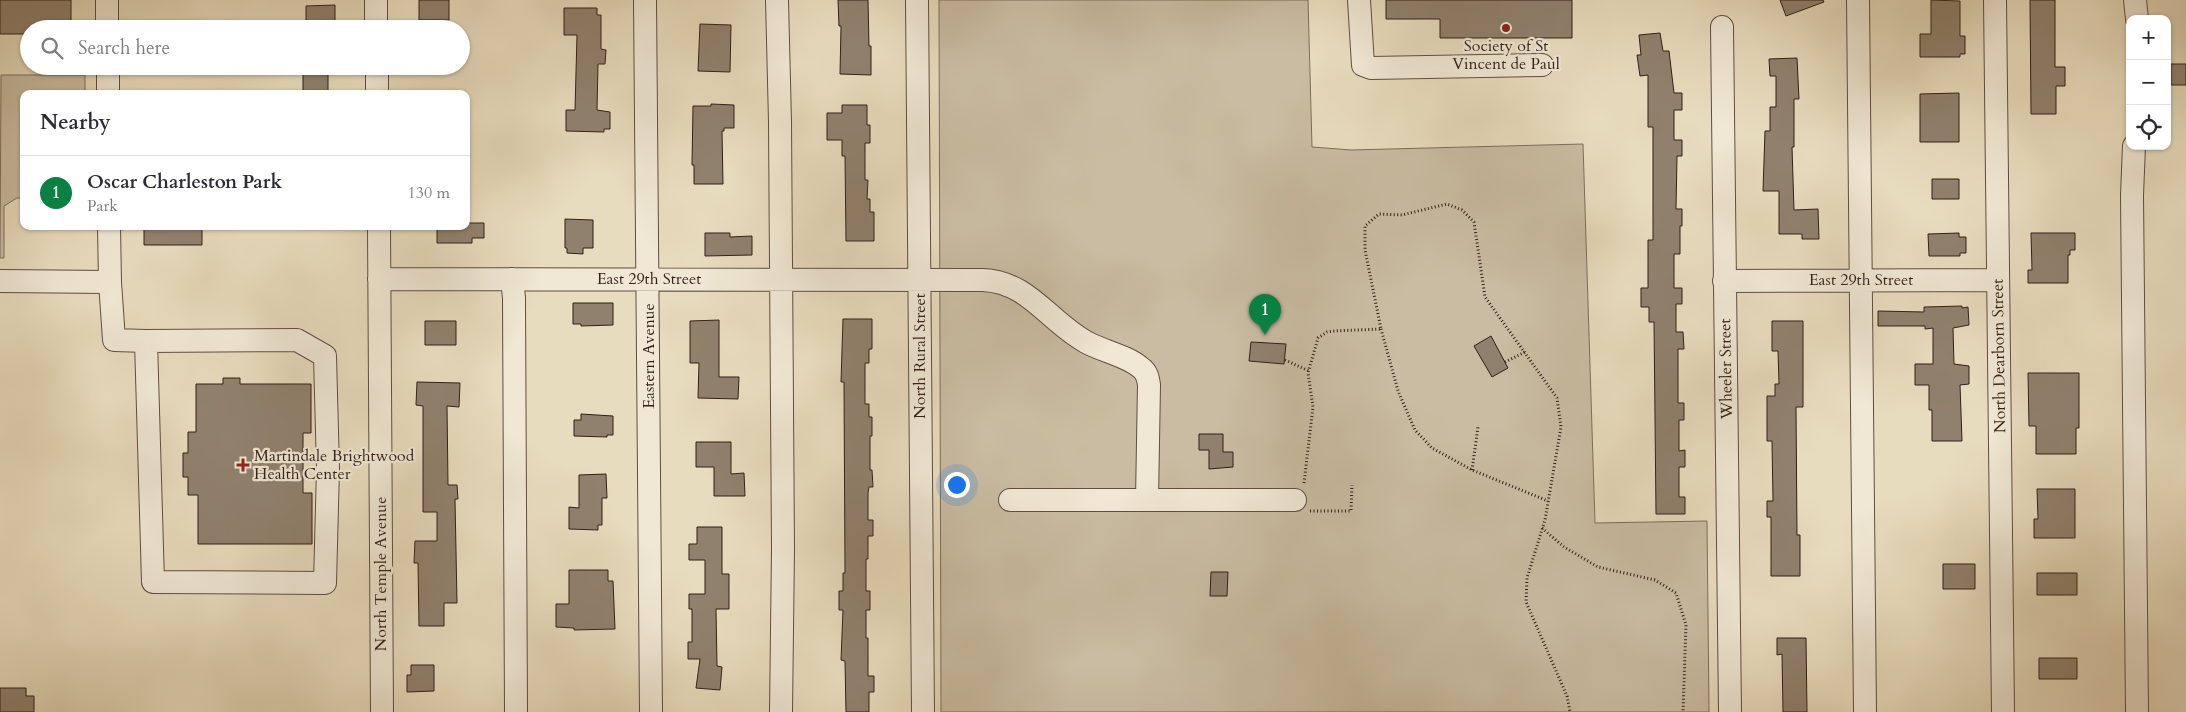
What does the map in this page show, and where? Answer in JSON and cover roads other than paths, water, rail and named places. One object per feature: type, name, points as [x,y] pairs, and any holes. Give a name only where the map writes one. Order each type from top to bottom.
[{"type":"street","points":[[107,0],[107,20]]},
{"type":"street","points":[[376,0],[376,20]]},
{"type":"street","name":"Eastern Avenue","points":[[645,0],[651,712]]},
{"type":"street","points":[[777,0],[780,122],[783,540],[781,712]]},
{"type":"street","name":"North Rural Street","points":[[917,0],[923,712]]},
{"type":"street","points":[[1359,0],[1363,65],[1371,68],[1542,66]]},
{"type":"street","points":[[1858,0],[1865,712]]},
{"type":"street","name":"North Dearborn Street","points":[[1994,0],[2003,712]]},
{"type":"street","points":[[2135,0],[2137,15]]},
{"type":"street","name":"Wheeler Street","points":[[1722,27],[1730,712]]},
{"type":"street","points":[[108,75],[108,90]]},
{"type":"street","points":[[377,75],[377,90]]},
{"type":"street","points":[[2134,150],[2132,195],[2137,712]]},
{"type":"street","points":[[109,230],[114,340],[297,340],[325,356],[328,469],[325,583],[153,582],[146,341]]},
{"type":"street","name":"North Temple Avenue","points":[[378,230],[382,712]]},
{"type":"street","name":"East 29th Street","points":[[379,279],[994,280],[1010,285],[1027,295],[1076,336],[1142,368],[1149,385],[1147,500]]},
{"type":"street","points":[[512,279],[514,307],[516,712]]},
{"type":"street","name":"East 29th Street","points":[[1724,281],[1998,280]]},
{"type":"street","points":[[0,282],[110,282]]},
{"type":"street","points":[[1010,500],[1147,500],[1299,496]]},
{"type":"place","name":"Society of St Vincent de Paul","points":[[1506,28]]},
{"type":"place","name":"Oscar Charleston Park","points":[[1265,335]]},
{"type":"place","name":"Martindale Brightwood Health Center","points":[[243,465]]}]
